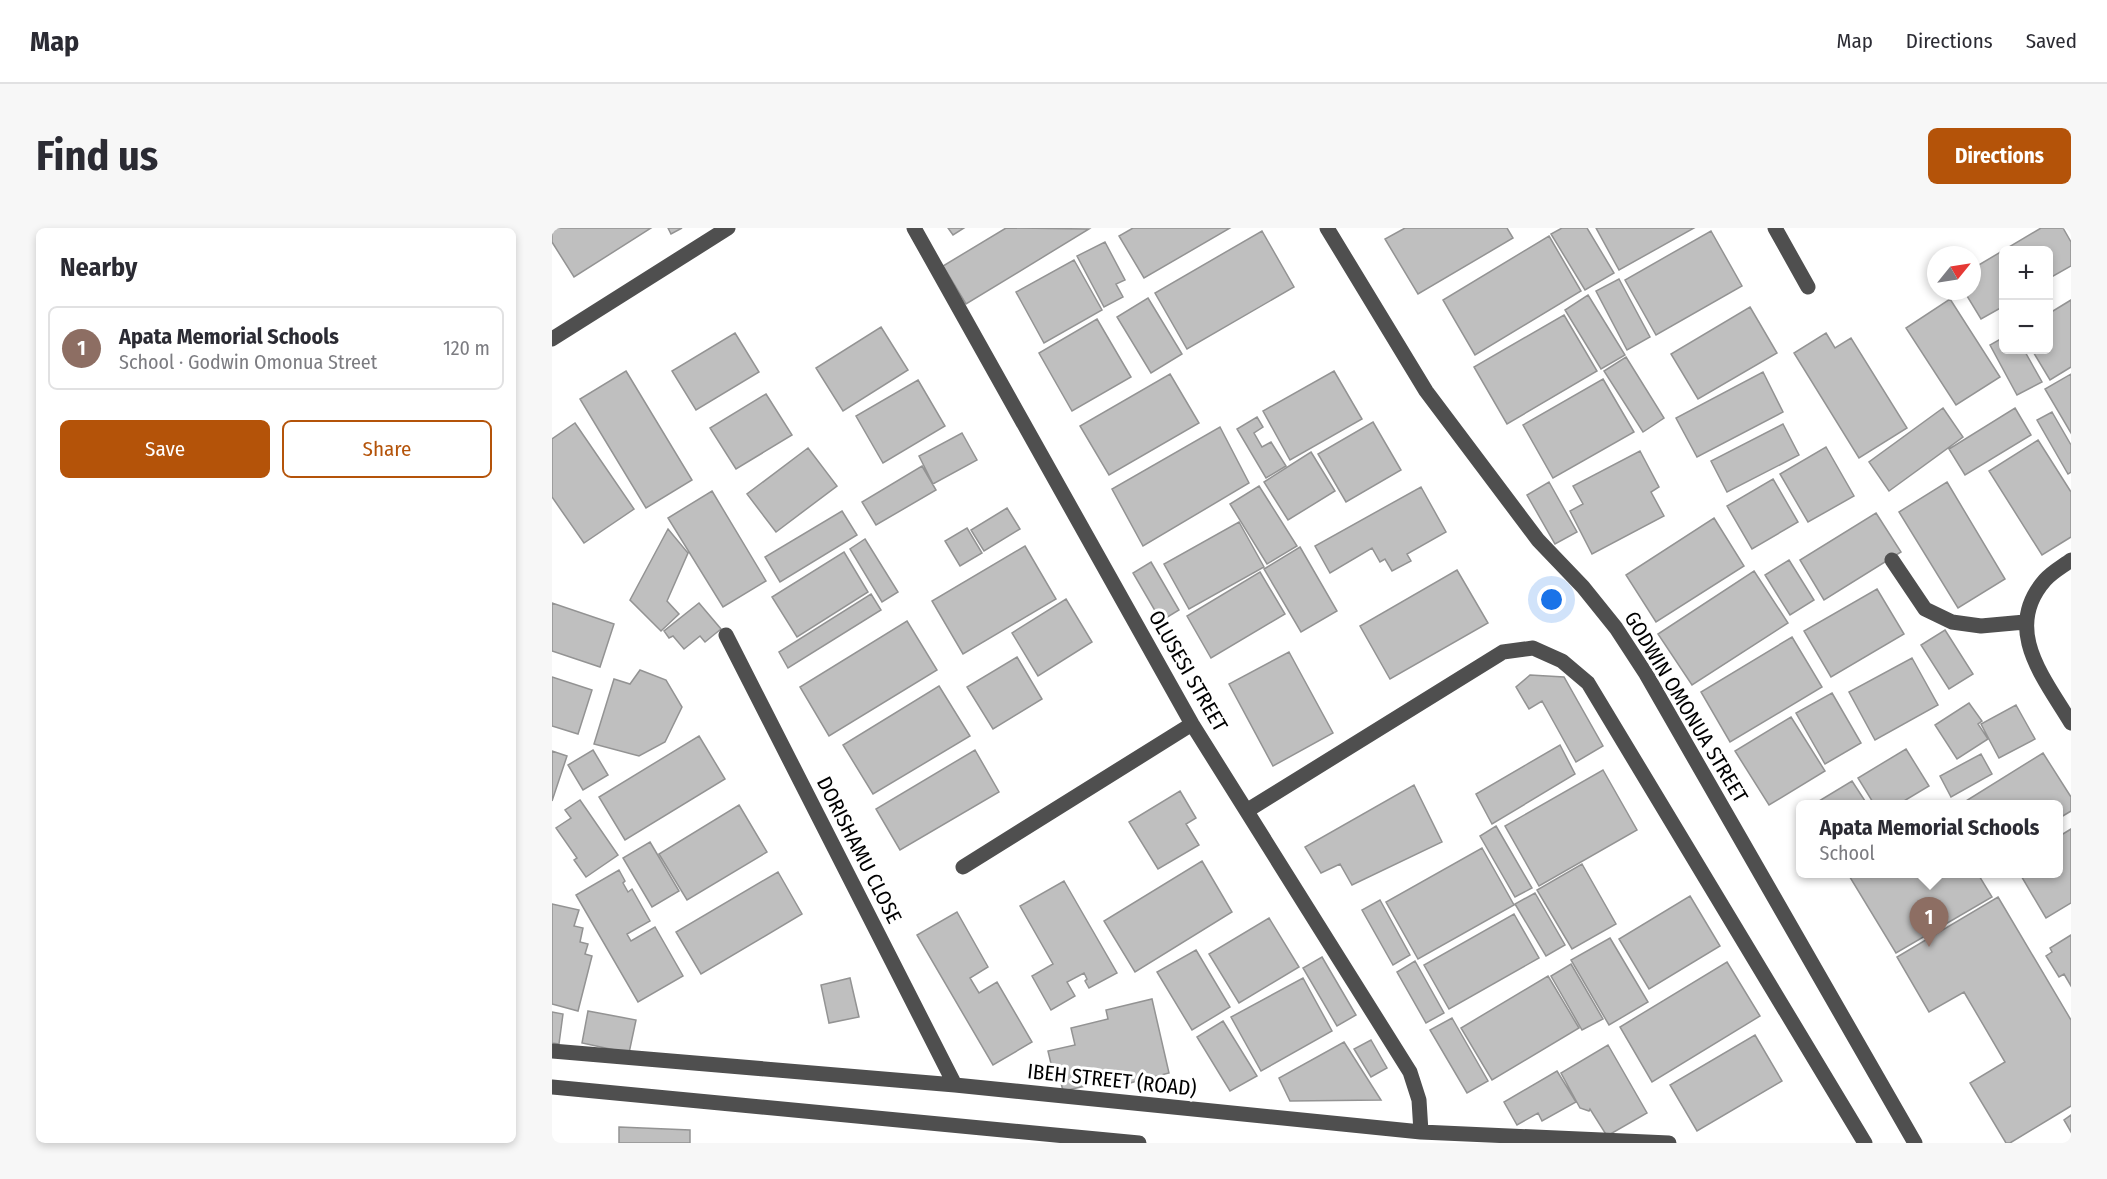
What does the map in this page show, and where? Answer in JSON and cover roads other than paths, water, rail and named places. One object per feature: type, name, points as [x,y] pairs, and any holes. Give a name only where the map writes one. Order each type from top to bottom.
[{"type":"street","points":[[552,339],[728,228]]},
{"type":"street","name":"OLUSESI STREET","points":[[914,228],[1192,724],[1248,810],[1410,1072],[1419,1100],[1421,1132]]},
{"type":"street","name":"GODWIN OMONUA STREET","points":[[1327,228],[1426,391],[1538,540],[1583,587],[1616,628],[1634,656],[1915,1143]]},
{"type":"street","points":[[1775,228],[1808,287]]},
{"type":"street","points":[[1892,560],[1925,609],[1952,622],[1981,626],[2025,622]]},
{"type":"street","points":[[2071,560],[2045,579],[2032,601],[2025,622],[2028,648],[2071,723]]},
{"type":"street","name":"DORISHAMU CLOSE","points":[[726,635],[955,1085]]},
{"type":"street","points":[[1248,810],[1503,652],[1533,648],[1562,662],[1588,683],[1865,1143]]},
{"type":"street","points":[[963,867],[1192,724]]},
{"type":"street","name":"IBEH STREET (ROAD)","points":[[552,1051],[955,1085],[1421,1132],[1669,1143]]},
{"type":"street","points":[[552,1087],[1139,1143]]},
{"type":"place","name":"Apata Memorial Schools","points":[[1929,947]]}]
